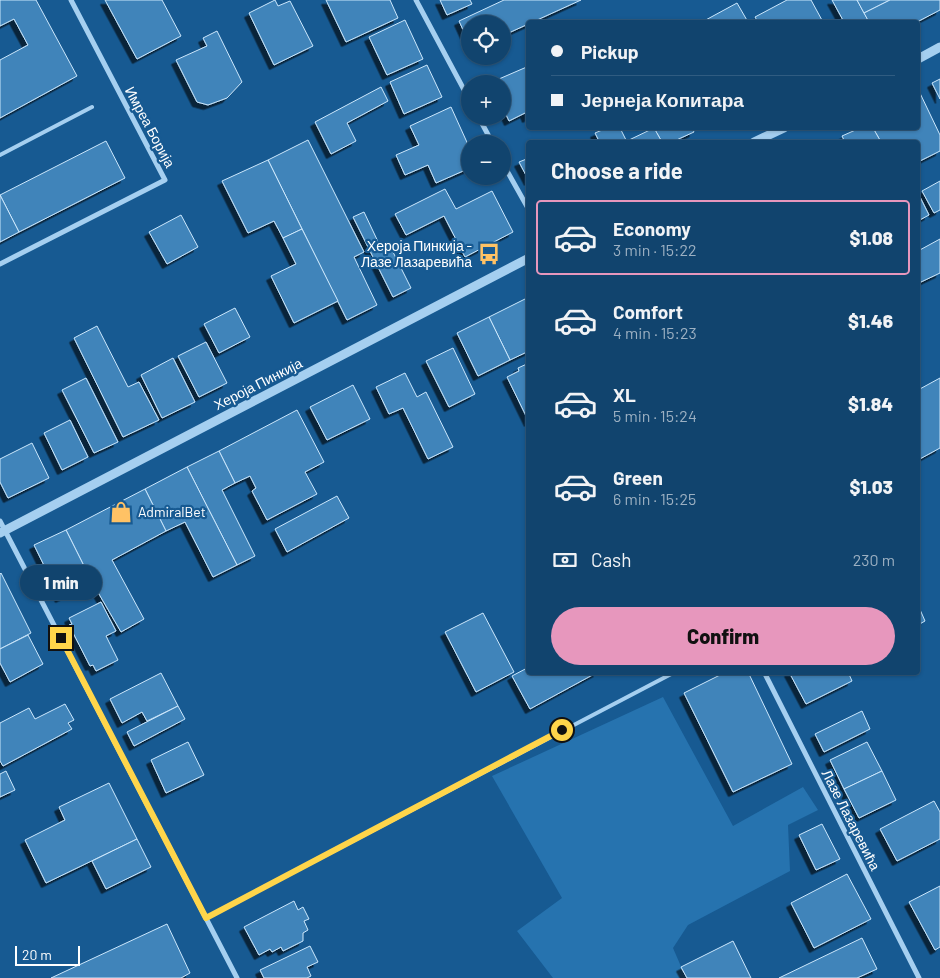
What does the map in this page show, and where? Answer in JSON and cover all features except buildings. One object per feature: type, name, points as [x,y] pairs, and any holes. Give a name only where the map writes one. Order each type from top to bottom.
[{"type":"street","name":"Имреа Борија","points":[[0,264],[164,180],[71,0]]},
{"type":"street","points":[[416,0],[461,85]]},
{"type":"street","points":[[920,58],[940,47]]},
{"type":"street","points":[[758,140],[780,130]]},
{"type":"street","points":[[511,178],[526,205]]},
{"type":"street","name":"Хероја Пинкија","points":[[2,532],[526,260]]},
{"type":"street","points":[[0,521],[2,532],[237,978]]},
{"type":"street","name":"Лазе Лазаревића","points":[[766,675],[919,978]]},
{"type":"lane","points":[[0,155],[92,107]]},
{"type":"lane","points":[[206,918],[669,675]]},
{"type":"shaded area","points":[[663,697],[733,826],[803,787],[818,810],[788,825],[790,871],[688,925],[673,948],[686,978],[553,978],[517,931],[562,898],[492,776]]},
{"type":"place","name":"Хероја Пинкија - Лазе Лазаревића","points":[[489,254]]},
{"type":"place","name":"AdmiralBet","points":[[121,512]]},
{"type":"route","points":[[61,638],[206,918],[562,730]]}]
